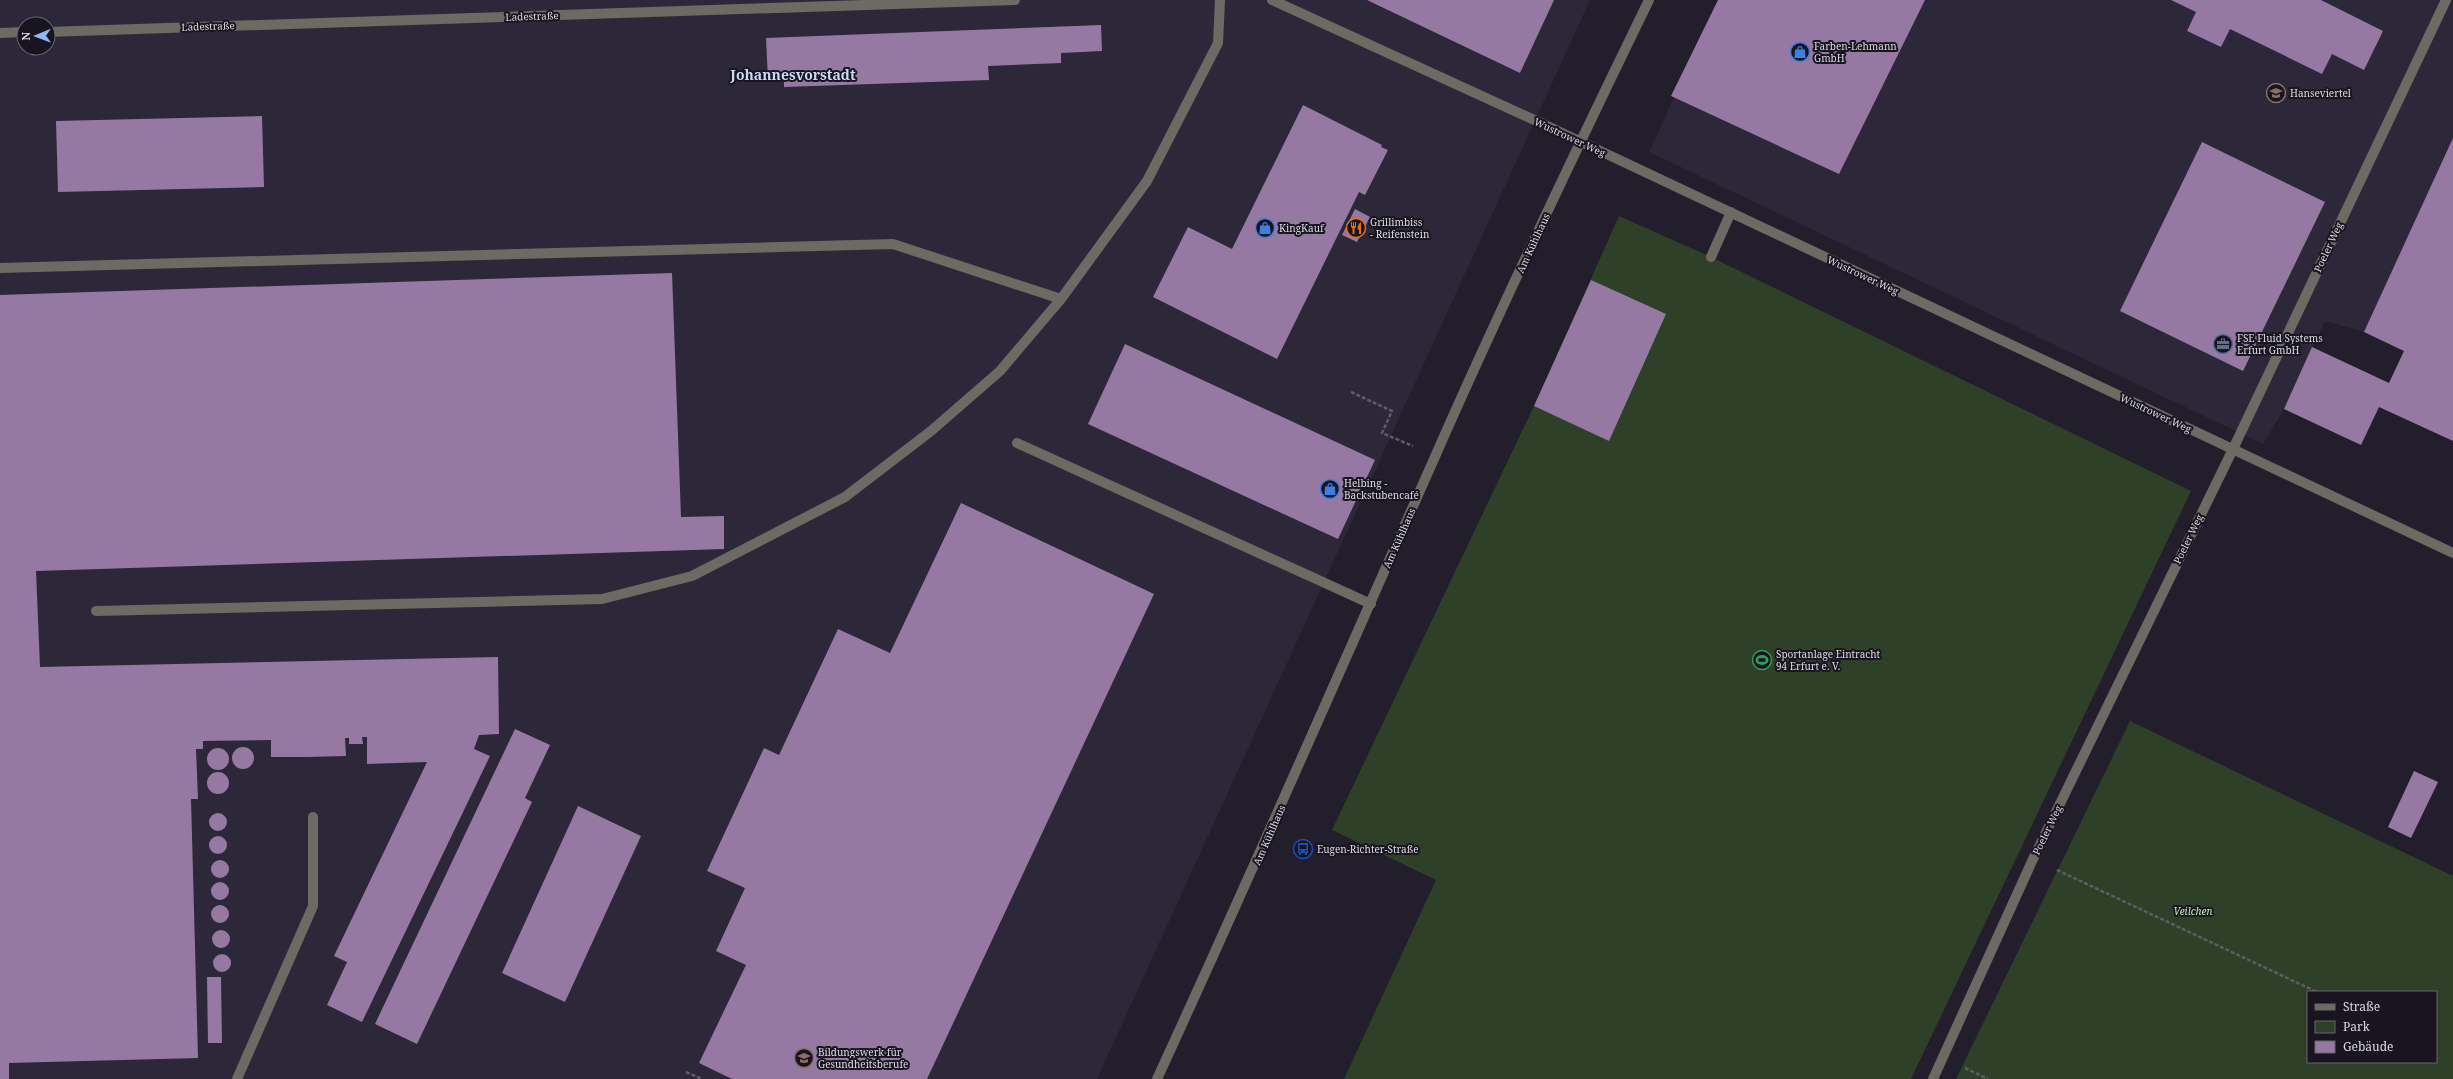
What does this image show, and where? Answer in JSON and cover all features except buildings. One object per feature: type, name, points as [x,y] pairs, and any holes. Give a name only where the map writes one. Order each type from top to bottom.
[{"type":"street","name":"Ladestraße","points":[[56,32],[1015,0]]},
{"type":"street","points":[[96,611],[602,599],[692,576],[845,497],[931,432],[1000,371],[1061,298],[1147,181],[1218,43],[1220,0]]},
{"type":"street","name":"Wustrower Weg","points":[[1272,0],[1731,212],[2453,553]]},
{"type":"street","name":"Am Kühlhaus","points":[[1159,1079],[1249,881],[1435,456],[1580,142],[1649,0]]},
{"type":"street","name":"Poeler Weg","points":[[1933,1079],[2033,859],[2233,449],[2446,0]]},
{"type":"street","points":[[0,33],[16,32]]},
{"type":"street","points":[[1711,257],[1731,212]]},
{"type":"street","points":[[0,268],[893,244],[1061,298]]},
{"type":"street","points":[[1017,443],[1371,604]]},
{"type":"street","points":[[237,1079],[313,906],[313,817]]},
{"type":"path","points":[[1351,392],[1392,411],[1382,433],[1435,456]]},
{"type":"path","points":[[2033,859],[2315,991]]},
{"type":"path","points":[[686,1072],[702,1079]]},
{"type":"shaded area","points":[[0,0],[1590,0],[1097,1079],[0,1079]]},
{"type":"shaded area","points":[[1719,0],[2453,0],[2453,374],[2364,332],[2325,321],[2284,409],[2263,444],[1649,152]]},
{"type":"green space","name":"Sportanlage Eintracht 94 Erfurt e. V.","points":[[1619,216],[1711,257],[2191,491],[1911,1079],[1344,1079],[1436,880],[1332,830],[1534,406]]},
{"type":"green space","name":"Veilchen","points":[[2130,721],[2453,876],[2453,1079],[1956,1079]]},
{"type":"place","name":"Farben-Lehmann GmbH","points":[[1800,52]]},
{"type":"place","name":"Hanseviertel","points":[[2276,93]]},
{"type":"place","name":"KingKauf","points":[[1265,228]]},
{"type":"place","name":"Grillimbiss - Reifenstein","points":[[1356,228]]},
{"type":"place","name":"FSE Fluid Systems Erfurt GmbH","points":[[2223,344]]},
{"type":"place","name":"Helbing - Backstubencafé","points":[[1330,489]]},
{"type":"place","name":"Sportanlage Eintracht 94 Erfurt e. V.","points":[[1762,660]]},
{"type":"place","name":"Eugen-Richter-Straße","points":[[1303,849]]},
{"type":"place","name":"Bildungswerk für Gesundheitsberufe","points":[[804,1058]]},
{"type":"district","name":"Johannesvorstadt","points":[[793,75]]}]
